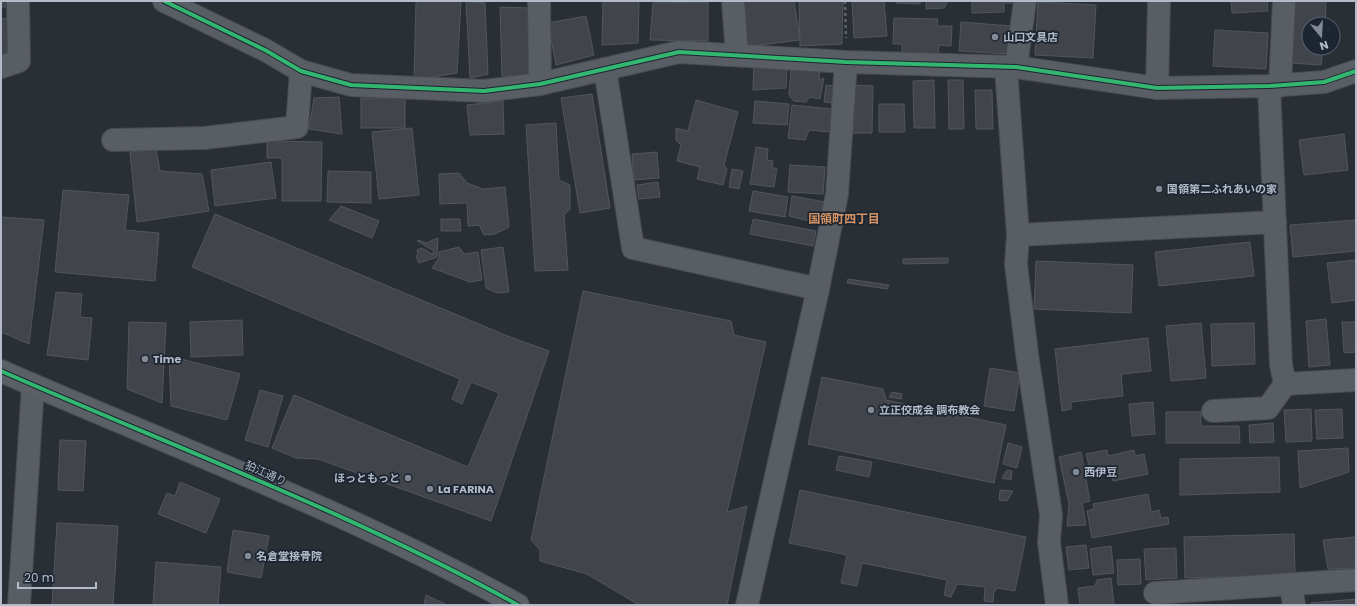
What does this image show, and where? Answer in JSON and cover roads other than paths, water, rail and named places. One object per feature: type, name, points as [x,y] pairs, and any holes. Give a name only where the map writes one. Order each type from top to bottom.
[{"type":"main road","name":"狛江通り","points":[[1,371],[251,476],[361,525],[490,598],[518,605]]},
{"type":"street","points":[[1,67],[19,61],[18,1]]},
{"type":"street","points":[[164,1],[265,50],[301,71],[351,85],[484,91],[540,84],[679,52],[846,62],[1011,67],[1157,88],[1274,86],[1324,82],[1356,71]]},
{"type":"street","points":[[540,1],[540,84]]},
{"type":"street","points":[[733,1],[737,55]]},
{"type":"street","points":[[1025,1],[1011,67],[1018,235],[1017,271],[1027,354],[1051,515],[1049,542],[1057,605]]},
{"type":"street","points":[[1157,88],[1159,1]]},
{"type":"street","points":[[1284,1],[1274,86],[1275,222],[1281,365],[1286,384]]},
{"type":"street","points":[[747,605],[818,289],[837,194],[846,62]]},
{"type":"street","points":[[604,69],[633,248],[818,289]]},
{"type":"street","points":[[113,140],[204,138],[297,127],[301,71]]},
{"type":"street","points":[[1018,235],[1275,222]]},
{"type":"street","points":[[1213,411],[1268,408],[1286,384],[1356,380]]},
{"type":"street","points":[[19,605],[33,385]]},
{"type":"street","points":[[1155,593],[1292,595],[1356,580]]},
{"type":"place","name":"山口文具店","points":[[995,37]]},
{"type":"place","name":"国領第二ふれあいの家","points":[[1159,189]]},
{"type":"place","name":"Time","points":[[145,359]]},
{"type":"place","name":"立正佼成会 調布教会","points":[[871,410]]},
{"type":"place","name":"西伊豆","points":[[1076,472]]},
{"type":"place","name":"ほっともっと","points":[[408,478]]},
{"type":"place","name":"La FARINA","points":[[430,489]]},
{"type":"place","name":"名倉堂接骨院","points":[[248,556]]},
{"type":"district","name":"国領町四丁目","points":[[844,218]]}]
